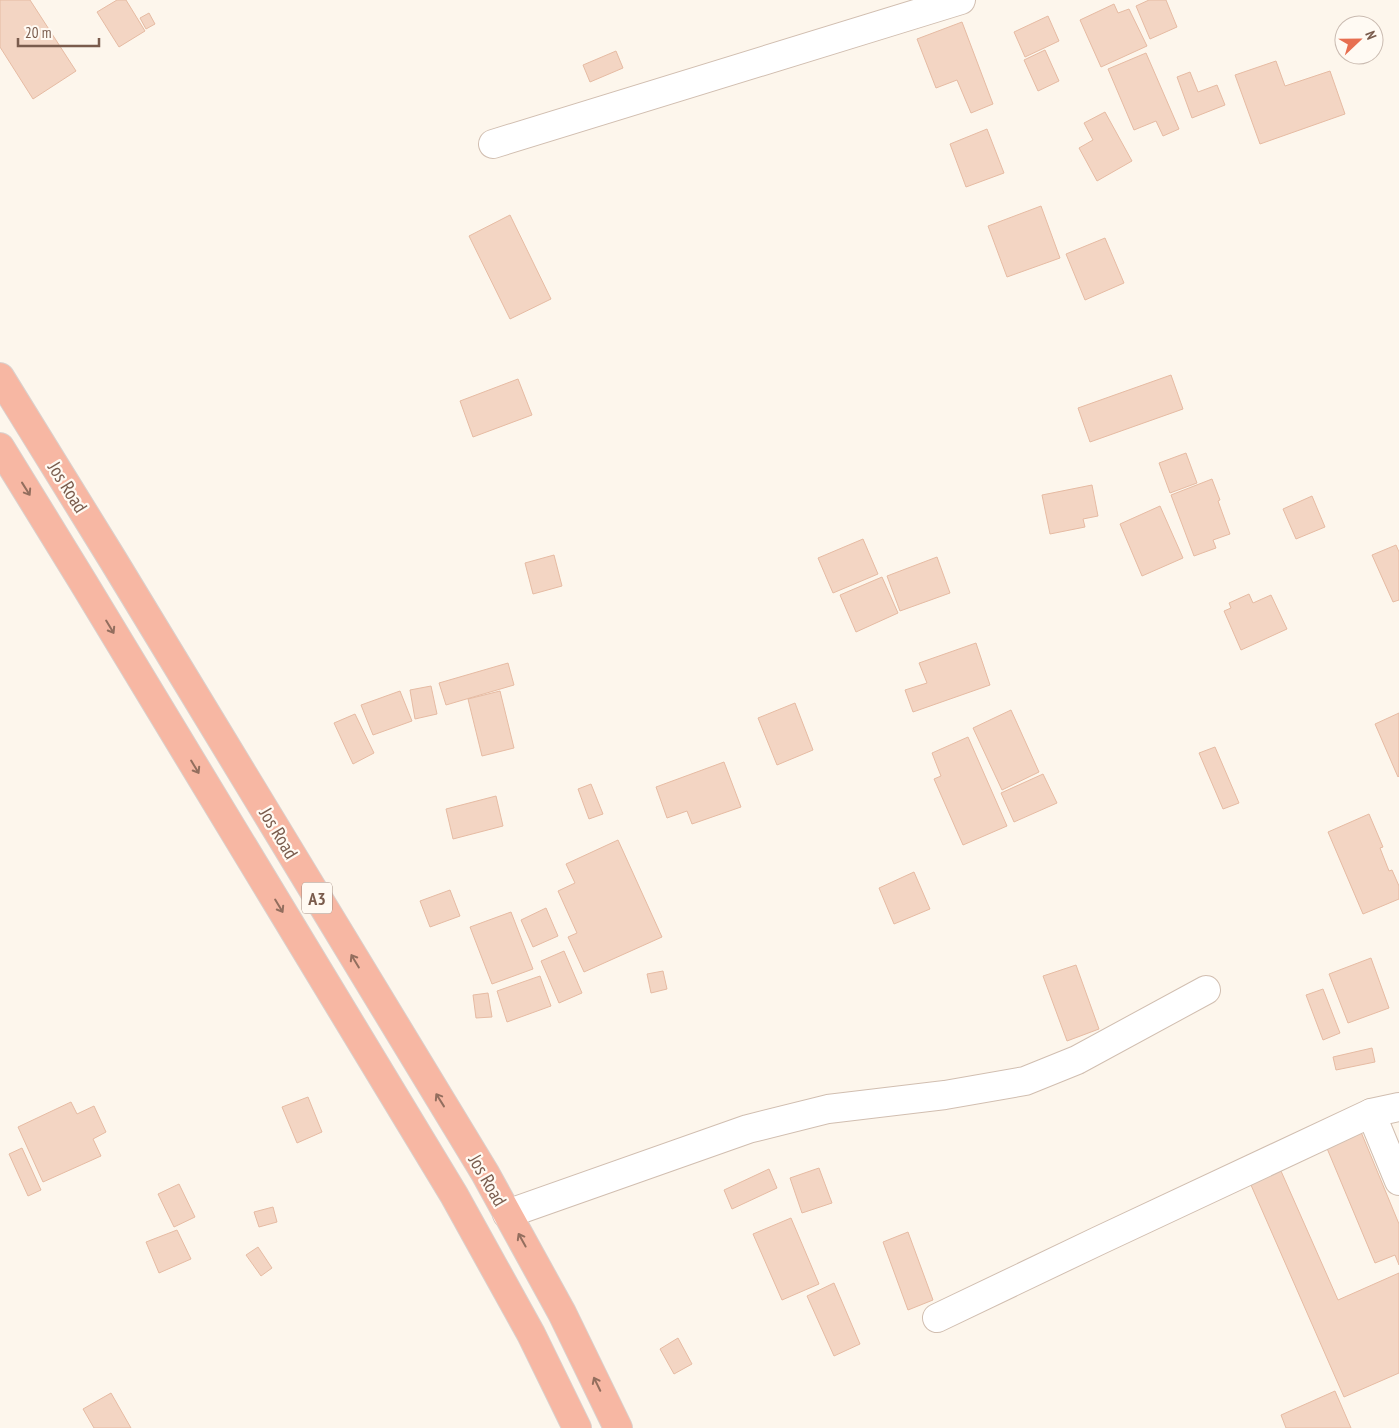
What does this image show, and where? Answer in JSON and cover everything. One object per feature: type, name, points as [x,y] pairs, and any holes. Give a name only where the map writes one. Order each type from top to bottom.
[{"type":"highway","name":"Jos Road","points":[[0,376],[129,585],[485,1173],[562,1313],[618,1428]]},
{"type":"highway","name":"Jos Road","points":[[0,448],[454,1195],[531,1334],[577,1428]]},
{"type":"street","points":[[493,144],[960,0]]},
{"type":"street","points":[[507,1214],[748,1129],[828,1109],[945,1095],[1025,1081],[1077,1060],[1206,990]]},
{"type":"street","points":[[937,1318],[1371,1113],[1399,1108]]},
{"type":"street","points":[[1371,1113],[1399,1181]]},
{"type":"building","points":[[0,0],[30,0],[76,71],[33,99],[0,47]]},
{"type":"building","points":[[117,0],[126,0],[145,31],[119,47],[97,12]]},
{"type":"building","points":[[1149,0],[1166,0],[1177,27],[1150,39],[1136,6]]},
{"type":"building","points":[[1114,4],[1118,13],[1129,9],[1147,46],[1101,67],[1080,20]]},
{"type":"building","points":[[149,13],[155,24],[146,29],[140,18]]},
{"type":"building","points":[[1048,16],[1059,41],[1025,57],[1014,32]]},
{"type":"building","points":[[962,22],[993,104],[971,113],[957,80],[936,88],[917,39]]},
{"type":"building","points":[[1045,50],[1059,81],[1038,91],[1024,60]]},
{"type":"building","points":[[616,51],[623,68],[590,82],[583,65]]},
{"type":"building","points":[[1146,53],[1179,129],[1163,136],[1156,121],[1134,130],[1108,69]]},
{"type":"building","points":[[1276,61],[1285,86],[1330,71],[1345,114],[1260,144],[1235,75]]},
{"type":"building","points":[[1190,72],[1198,92],[1217,85],[1225,105],[1192,118],[1177,77]]},
{"type":"building","points":[[1105,112],[1132,161],[1097,181],[1079,148],[1093,140],[1084,123]]},
{"type":"building","points":[[987,129],[1004,173],[966,187],[950,144]]},
{"type":"building","points":[[1041,206],[1060,258],[1007,277],[988,226]]},
{"type":"building","points":[[510,215],[551,299],[510,319],[469,236]]},
{"type":"building","points":[[1105,238],[1124,283],[1085,300],[1066,254]]},
{"type":"building","points":[[1171,375],[1183,409],[1090,442],[1078,408]]},
{"type":"building","points":[[518,379],[532,415],[473,437],[460,401]]},
{"type":"building","points":[[1186,453],[1197,483],[1170,493],[1159,463]]},
{"type":"building","points":[[1212,479],[1230,534],[1213,540],[1216,548],[1194,556],[1171,495]]},
{"type":"building","points":[[1092,485],[1098,516],[1083,519],[1085,527],[1050,534],[1042,495]]},
{"type":"building","points":[[1312,496],[1325,527],[1296,539],[1283,509]]},
{"type":"building","points":[[1160,506],[1183,558],[1142,576],[1120,524]]},
{"type":"building","points":[[863,539],[878,574],[833,593],[818,558]]},
{"type":"building","points":[[1396,545],[1399,552],[1399,600],[1393,602],[1372,555]]},
{"type":"building","points":[[554,555],[562,586],[533,594],[525,563]]},
{"type":"building","points":[[937,557],[950,593],[900,611],[887,576]]},
{"type":"building","points":[[882,577],[898,613],[856,632],[840,595]]},
{"type":"building","points":[[1249,594],[1253,603],[1271,595],[1287,629],[1241,650],[1224,611],[1231,608],[1229,603]]},
{"type":"building","points":[[976,643],[990,685],[913,712],[905,690],[927,683],[919,663]]},
{"type":"building","points":[[508,663],[514,685],[446,705],[439,683]]},
{"type":"building","points":[[431,686],[437,714],[415,719],[410,690]]},
{"type":"building","points":[[400,691],[412,721],[373,735],[361,705]]},
{"type":"building","points":[[500,691],[514,748],[482,756],[468,699]]},
{"type":"building","points":[[795,703],[813,750],[777,765],[758,718]]},
{"type":"building","points":[[1011,710],[1039,772],[1002,790],[973,728]]},
{"type":"building","points":[[1399,713],[1399,776],[1398,777],[1375,724]]},
{"type":"building","points":[[355,714],[374,753],[353,764],[334,723]]},
{"type":"building","points":[[968,737],[1007,826],[963,845],[934,779],[941,776],[932,753]]},
{"type":"building","points":[[1215,747],[1239,803],[1223,809],[1199,753]]},
{"type":"building","points":[[724,762],[741,807],[692,824],[687,811],[667,818],[656,787]]},
{"type":"building","points":[[1043,774],[1057,803],[1014,822],[1001,793]]},
{"type":"building","points":[[591,784],[603,814],[589,819],[578,789]]},
{"type":"building","points":[[496,796],[503,826],[453,839],[446,809]]},
{"type":"building","points":[[1369,814],[1383,847],[1380,848],[1389,871],[1392,870],[1399,886],[1399,899],[1363,914],[1328,832]]},
{"type":"building","points":[[618,840],[662,937],[584,972],[568,937],[577,933],[558,891],[575,883],[566,864]]},
{"type":"building","points":[[914,872],[930,909],[894,924],[879,888]]},
{"type":"building","points":[[450,890],[460,916],[430,927],[420,901]]},
{"type":"building","points":[[546,908],[558,936],[533,947],[521,920]]},
{"type":"building","points":[[511,912],[533,969],[492,984],[470,927]]},
{"type":"building","points":[[564,951],[582,993],[559,1003],[541,961]]},
{"type":"building","points":[[1371,958],[1389,1008],[1348,1023],[1329,974]]},
{"type":"building","points":[[1076,965],[1099,1029],[1067,1041],[1043,976]]},
{"type":"building","points":[[663,971],[667,989],[651,993],[647,974]]},
{"type":"building","points":[[540,976],[551,1006],[507,1022],[497,991]]},
{"type":"building","points":[[1323,989],[1340,1033],[1323,1040],[1306,995]]},
{"type":"building","points":[[488,993],[492,1017],[476,1018],[473,995]]},
{"type":"building","points":[[1372,1048],[1375,1062],[1336,1070],[1333,1057]]},
{"type":"building","points":[[308,1097],[322,1132],[297,1143],[282,1107]]},
{"type":"building","points":[[71,1102],[77,1114],[94,1106],[106,1132],[93,1139],[101,1156],[43,1182],[18,1127]]},
{"type":"building","points":[[1361,1132],[1399,1224],[1399,1265],[1395,1255],[1375,1263],[1326,1146]]},
{"type":"building","points":[[22,1148],[41,1190],[28,1196],[9,1154]]},
{"type":"building","points":[[1277,1162],[1338,1300],[1399,1273],[1399,1373],[1344,1397],[1247,1176]]},
{"type":"building","points":[[819,1168],[832,1203],[802,1213],[790,1178]]},
{"type":"building","points":[[769,1169],[777,1188],[732,1209],[724,1190]]},
{"type":"building","points":[[179,1184],[195,1217],[174,1227],[158,1194]]},
{"type":"building","points":[[273,1207],[277,1222],[259,1227],[254,1212]]},
{"type":"building","points":[[791,1218],[819,1284],[782,1300],[753,1234]]},
{"type":"building","points":[[177,1230],[191,1259],[159,1273],[146,1242]]},
{"type":"building","points":[[908,1232],[933,1300],[908,1310],[883,1242]]},
{"type":"building","points":[[258,1247],[272,1268],[261,1276],[246,1255]]},
{"type":"building","points":[[834,1283],[860,1344],[834,1356],[807,1296]]},
{"type":"building","points":[[678,1338],[692,1364],[674,1374],[660,1349]]},
{"type":"building","points":[[1335,1391],[1351,1428],[1286,1428],[1281,1415]]},
{"type":"building","points":[[111,1393],[131,1428],[94,1428],[83,1409]]}]
